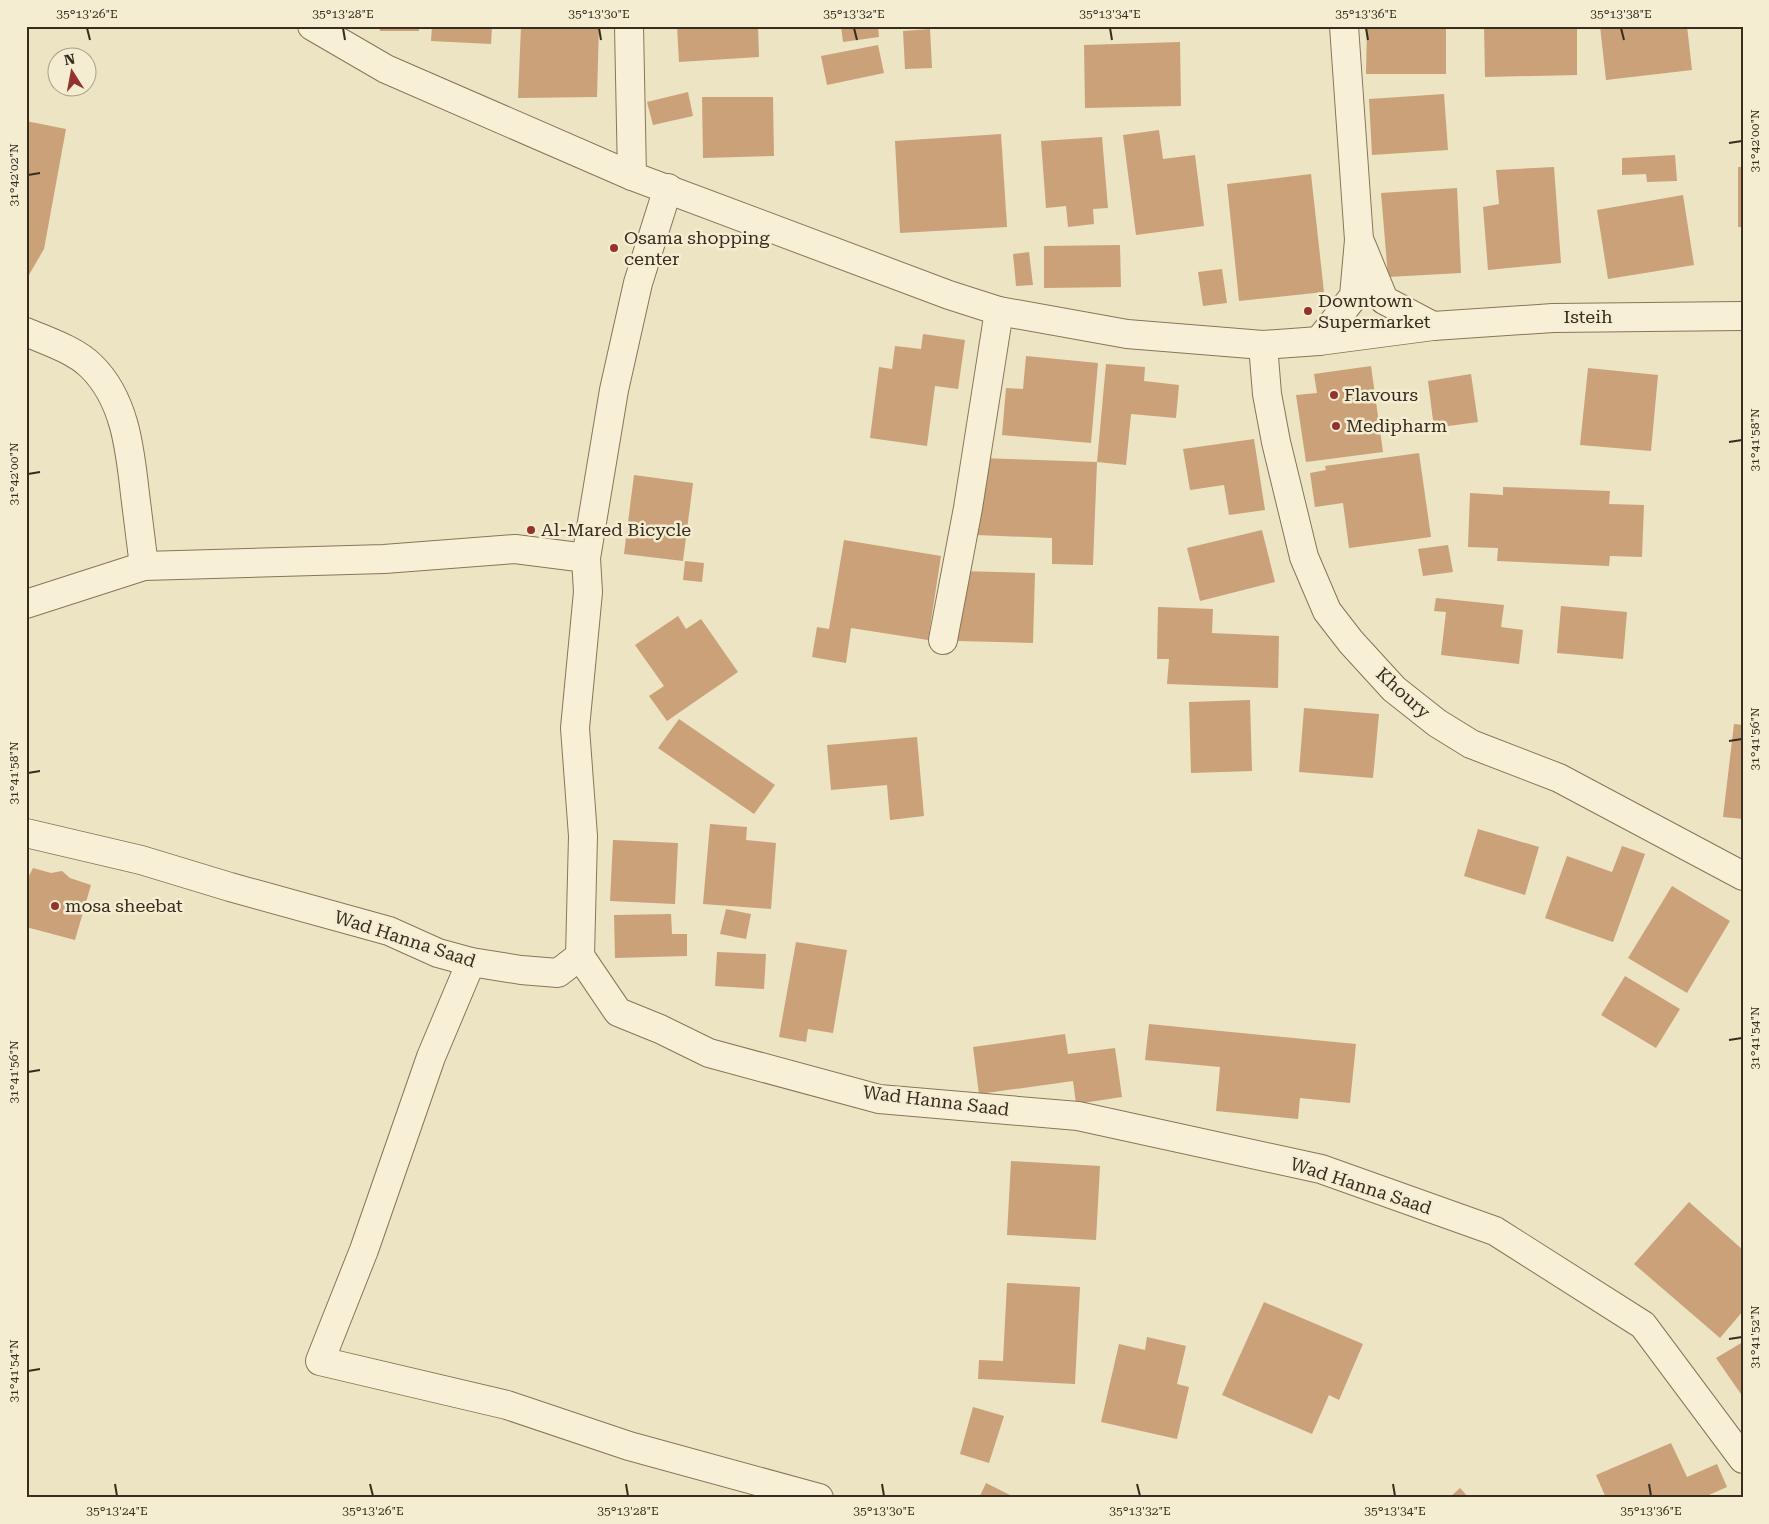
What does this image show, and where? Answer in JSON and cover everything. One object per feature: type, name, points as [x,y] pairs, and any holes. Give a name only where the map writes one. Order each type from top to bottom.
[{"type":"street","name":"Isteih","points":[[312,26],[386,69],[632,176],[949,295],[999,311],[1127,334],[1263,345],[1319,342],[1433,326],[1553,318],[1743,316]]},
{"type":"street","points":[[629,26],[632,176]]},
{"type":"street","points":[[1319,342],[1354,296],[1359,240],[1344,26]]},
{"type":"street","points":[[580,956],[583,836],[575,728],[588,592],[586,558],[618,370],[638,283],[668,188]]},
{"type":"street","points":[[1359,240],[1384,300],[1433,326]]},
{"type":"street","points":[[942,640],[968,508],[999,311]]},
{"type":"street","points":[[26,332],[63,348],[90,365],[110,390],[121,416],[130,448],[144,566]]},
{"type":"street","name":"Khoury","points":[[1263,345],[1267,394],[1276,442],[1304,557],[1327,611],[1363,656],[1394,689],[1437,723],[1471,744],[1559,778],[1743,876]]},
{"type":"street","points":[[26,604],[144,566],[384,559],[515,549],[586,558]]},
{"type":"street","name":"Wad Hanna Saad","points":[[26,833],[141,860],[389,931],[438,953],[471,962],[521,970],[558,973],[580,956],[618,1012],[660,1029],[708,1053],[879,1099],[1078,1116],[1321,1170],[1495,1232],[1643,1325],[1743,1459]]},
{"type":"street","points":[[471,962],[430,1057],[364,1250],[320,1361],[507,1405],[628,1446],[819,1498]]},
{"type":"building","points":[[379,26],[419,26],[419,31],[380,31]]},
{"type":"building","points":[[432,26],[492,26],[491,44],[431,41]]},
{"type":"building","points":[[521,26],[599,26],[597,97],[518,98]]},
{"type":"building","points":[[677,26],[758,26],[759,57],[679,62]]},
{"type":"building","points":[[841,26],[878,26],[879,37],[843,42]]},
{"type":"building","points":[[1367,26],[1446,26],[1446,74],[1366,74]]},
{"type":"building","points":[[1484,26],[1577,26],[1577,75],[1485,77]]},
{"type":"building","points":[[1600,26],[1687,26],[1692,70],[1606,80]]},
{"type":"building","points":[[930,29],[932,68],[905,69],[903,31]]},
{"type":"building","points":[[1180,42],[1181,106],[1085,108],[1084,45]]},
{"type":"building","points":[[878,45],[884,73],[827,85],[821,56]]},
{"type":"building","points":[[688,92],[693,116],[653,125],[647,102]]},
{"type":"building","points":[[1444,94],[1448,150],[1372,155],[1369,99]]},
{"type":"building","points":[[702,97],[773,97],[774,156],[703,158]]},
{"type":"building","points":[[26,121],[66,129],[44,249],[26,280]]},
{"type":"building","points":[[1159,130],[1163,159],[1195,155],[1204,226],[1136,235],[1123,135]]},
{"type":"building","points":[[1001,134],[1007,227],[900,233],[895,141]]},
{"type":"building","points":[[1102,137],[1108,208],[1093,209],[1094,224],[1068,227],[1066,206],[1046,208],[1041,141]]},
{"type":"building","points":[[1675,155],[1677,181],[1647,182],[1646,174],[1622,175],[1622,158]]},
{"type":"building","points":[[1554,167],[1561,263],[1488,270],[1483,207],[1499,204],[1496,170]]},
{"type":"building","points":[[1738,167],[1743,167],[1743,227],[1738,227]]},
{"type":"building","points":[[1311,174],[1324,292],[1239,301],[1227,184]]},
{"type":"building","points":[[1457,188],[1461,273],[1388,277],[1381,193]]},
{"type":"building","points":[[1683,195],[1694,265],[1608,279],[1597,210]]},
{"type":"building","points":[[1120,245],[1121,287],[1044,288],[1044,246]]},
{"type":"building","points":[[1029,252],[1033,285],[1016,286],[1013,254]]},
{"type":"building","points":[[1222,269],[1227,303],[1203,306],[1198,272]]},
{"type":"building","points":[[923,334],[965,340],[958,389],[935,386],[927,446],[870,438],[879,367],[892,369],[895,346],[921,349]]},
{"type":"building","points":[[1026,356],[1098,363],[1091,443],[1002,435],[1006,388],[1023,389]]},
{"type":"building","points":[[1106,364],[1145,367],[1144,381],[1179,385],[1176,418],[1131,414],[1126,465],[1097,462]]},
{"type":"building","points":[[1371,366],[1383,452],[1306,462],[1296,395],[1317,393],[1314,374]]},
{"type":"building","points":[[1588,368],[1658,375],[1651,451],[1580,445]]},
{"type":"building","points":[[1471,374],[1478,422],[1434,428],[1428,381]]},
{"type":"building","points":[[1254,439],[1265,510],[1229,515],[1224,485],[1190,490],[1183,449]]},
{"type":"building","points":[[1419,453],[1431,537],[1349,548],[1343,503],[1315,507],[1310,473],[1326,470],[1325,466]]},
{"type":"building","points":[[979,458],[1097,462],[1093,565],[1052,564],[1052,538],[976,535]]},
{"type":"building","points":[[634,475],[693,483],[683,561],[624,554]]},
{"type":"building","points":[[1503,487],[1610,491],[1609,504],[1644,505],[1642,557],[1610,556],[1609,566],[1497,561],[1498,548],[1468,547],[1470,493],[1503,495]]},
{"type":"building","points":[[1262,530],[1275,582],[1200,601],[1187,548]]},
{"type":"building","points":[[844,540],[941,556],[928,640],[851,628],[846,663],[812,657],[817,627],[829,629]]},
{"type":"building","points":[[1448,545],[1453,572],[1423,576],[1418,549]]},
{"type":"building","points":[[685,561],[704,563],[702,582],[683,580]]},
{"type":"building","points":[[959,571],[1035,573],[1033,643],[958,641]]},
{"type":"building","points":[[1436,598],[1504,605],[1501,627],[1523,630],[1519,664],[1441,655],[1446,612],[1434,611]]},
{"type":"building","points":[[1561,606],[1627,612],[1623,659],[1557,653]]},
{"type":"building","points":[[1158,607],[1213,609],[1212,633],[1279,636],[1278,688],[1167,684],[1169,659],[1157,659]]},
{"type":"building","points":[[678,616],[686,629],[701,619],[738,672],[667,721],[649,696],[664,686],[635,645]]},
{"type":"building","points":[[1250,700],[1252,771],[1191,773],[1189,702]]},
{"type":"building","points":[[1304,708],[1379,714],[1373,778],[1299,772]]},
{"type":"building","points":[[679,719],[775,785],[754,814],[658,748]]},
{"type":"building","points":[[1734,724],[1743,725],[1743,819],[1723,817]]},
{"type":"building","points":[[917,737],[924,816],[890,820],[887,785],[831,790],[827,745]]},
{"type":"building","points":[[710,824],[747,827],[746,840],[776,843],[771,909],[703,904]]},
{"type":"building","points":[[1478,829],[1539,847],[1525,895],[1464,876]]},
{"type":"building","points":[[613,840],[678,843],[675,904],[610,901]]},
{"type":"building","points":[[1622,846],[1645,854],[1613,942],[1545,918],[1567,856],[1612,872]]},
{"type":"building","name":"mosa sheebat","points":[[33,868],[51,873],[62,871],[70,878],[91,885],[75,940],[26,927],[26,875],[29,876]]},
{"type":"building","points":[[1672,886],[1730,921],[1687,993],[1628,958]]},
{"type":"building","points":[[726,909],[751,914],[746,939],[720,934]]},
{"type":"building","points":[[671,914],[672,934],[687,934],[687,956],[615,958],[614,915]]},
{"type":"building","points":[[796,942],[847,950],[833,1033],[808,1029],[806,1042],[779,1037]]},
{"type":"building","points":[[717,952],[766,954],[764,989],[715,986]]},
{"type":"building","points":[[1625,976],[1680,1009],[1656,1048],[1601,1015]]},
{"type":"building","points":[[1149,1024],[1356,1044],[1350,1103],[1300,1098],[1298,1119],[1216,1111],[1220,1067],[1145,1060]]},
{"type":"building","points":[[1065,1034],[1068,1054],[1115,1048],[1122,1097],[1076,1104],[1073,1081],[979,1094],[973,1047]]},
{"type":"building","points":[[1011,1161],[1100,1166],[1096,1240],[1007,1235]]},
{"type":"building","points":[[1689,1202],[1743,1250],[1743,1311],[1720,1338],[1634,1264]]},
{"type":"building","points":[[1007,1283],[1080,1287],[1075,1384],[978,1379],[979,1360],[1003,1361]]},
{"type":"building","points":[[1264,1302],[1363,1344],[1339,1400],[1329,1395],[1312,1434],[1222,1395]]},
{"type":"building","points":[[1147,1337],[1186,1346],[1177,1384],[1189,1387],[1177,1439],[1101,1422],[1119,1344],[1145,1350]]},
{"type":"building","points":[[1743,1342],[1743,1397],[1716,1358]]},
{"type":"building","points":[[973,1407],[1004,1416],[989,1463],[960,1454]]},
{"type":"building","points":[[1671,1443],[1687,1477],[1717,1464],[1727,1487],[1702,1498],[1606,1498],[1596,1475]]},
{"type":"building","points":[[986,1483],[1016,1498],[979,1498]]},
{"type":"building","points":[[1460,1488],[1469,1498],[1449,1498]]},
{"type":"place","name":"Osama shopping center","points":[[614,248]]},
{"type":"place","name":"Downtown Supermarket","points":[[1308,311]]},
{"type":"place","name":"Flavours","points":[[1334,395]]},
{"type":"place","name":"Medipharm","points":[[1336,426]]},
{"type":"place","name":"Al-Mared Bicycle","points":[[531,530]]},
{"type":"place","name":"mosa sheebat","points":[[55,906]]}]
